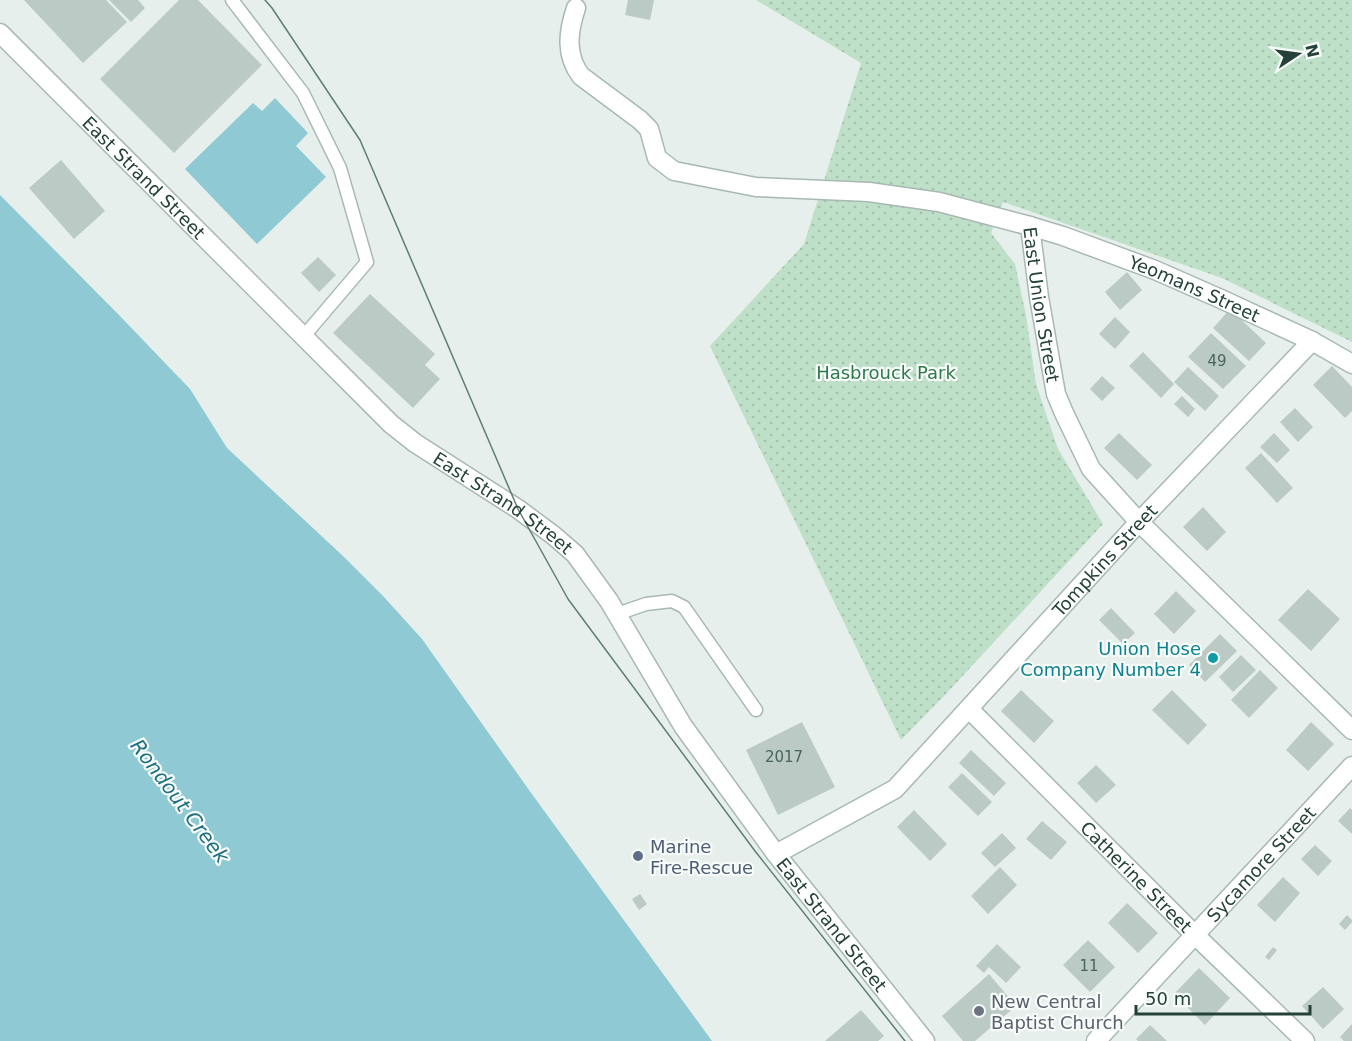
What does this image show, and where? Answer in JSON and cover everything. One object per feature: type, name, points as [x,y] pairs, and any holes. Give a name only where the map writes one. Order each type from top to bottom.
[{"type":"street","name":"East Union Street","points":[[576,8],[572,20],[569,48],[574,67],[581,76],[640,120],[648,129],[657,158],[674,171],[756,187],[868,192],[939,202],[1030,226],[1039,297],[1056,394],[1091,469],[1139,522],[1352,729]]},
{"type":"street","name":"East Strand Street","points":[[0,33],[391,424],[518,510],[575,554],[609,601],[683,726],[776,854],[925,1041]]},
{"type":"street","name":"Yeomans Street","points":[[1030,226],[1155,270],[1312,341],[1352,364]]},
{"type":"street","name":"Tompkins Street","points":[[776,854],[894,789],[1139,522],[1312,341]]},
{"type":"street","name":"Catherine Street","points":[[969,709],[1195,935],[1305,1041]]},
{"type":"street","name":"Sycamore Street","points":[[1096,1041],[1352,766]]},
{"type":"lane","points":[[232,0],[303,93],[340,168],[367,262],[304,336]]},
{"type":"lane","points":[[617,614],[646,604],[672,601],[684,607],[756,710]]},
{"type":"green space","name":"Hasbrouck Park","points":[[756,0],[1352,0],[1352,342],[1222,278],[1003,202],[991,233],[1015,264],[1026,315],[1036,384],[1058,449],[1103,524],[901,740],[710,346],[804,244],[861,63]]},
{"type":"water","points":[[275,98],[308,133],[296,146],[326,177],[257,244],[185,169],[253,103],[262,111]]},
{"type":"water","name":"Rondout Creek","points":[[0,195],[190,389],[227,448],[344,557],[422,639],[712,1041],[0,1041]]},
{"type":"building","points":[[24,0],[106,0],[127,22],[83,63]]},
{"type":"building","points":[[109,0],[138,0],[145,8],[131,22]]},
{"type":"building","points":[[179,0],[198,0],[262,65],[174,153],[100,79]]},
{"type":"building","points":[[628,0],[654,0],[650,20],[625,15]]},
{"type":"building","points":[[61,160],[105,211],[74,239],[29,188]]},
{"type":"building","points":[[318,257],[336,275],[319,292],[301,273]]},
{"type":"building","points":[[1127,272],[1142,290],[1120,310],[1105,292]]},
{"type":"building","points":[[370,294],[435,354],[425,365],[440,379],[413,408],[333,333]]},
{"type":"building","points":[[1230,309],[1266,343],[1249,361],[1213,328]]},
{"type":"building","points":[[1115,317],[1130,332],[1115,349],[1099,334]]},
{"type":"building","points":[[1211,333],[1246,366],[1223,389],[1188,357]]},
{"type":"building","points":[[1143,352],[1174,384],[1161,398],[1129,366]]},
{"type":"building","points":[[1332,366],[1352,387],[1352,411],[1345,418],[1313,385]]},
{"type":"building","points":[[1188,367],[1219,396],[1205,411],[1174,382]]},
{"type":"building","points":[[1102,376],[1115,388],[1102,401],[1090,389]]},
{"type":"building","points":[[1182,396],[1195,409],[1188,417],[1174,404]]},
{"type":"building","points":[[1295,408],[1313,427],[1298,442],[1280,422]]},
{"type":"building","points":[[1119,433],[1152,465],[1137,480],[1104,448]]},
{"type":"building","points":[[1274,433],[1290,450],[1277,463],[1260,447]]},
{"type":"building","points":[[1261,453],[1293,488],[1277,503],[1245,468]]},
{"type":"building","points":[[1203,507],[1226,532],[1207,551],[1183,527]]},
{"type":"building","points":[[1308,589],[1340,619],[1311,651],[1278,620]]},
{"type":"building","points":[[1176,591],[1196,611],[1174,634],[1154,614]]},
{"type":"building","points":[[1111,608],[1135,633],[1123,644],[1099,620]]},
{"type":"building","name":"Union Hose Company Number 4","points":[[1220,634],[1237,651],[1205,682],[1189,665]]},
{"type":"building","points":[[1241,655],[1256,670],[1233,692],[1219,677]]},
{"type":"building","points":[[1260,670],[1278,688],[1249,718],[1231,700]]},
{"type":"building","points":[[1021,690],[1054,721],[1034,743],[1001,711]]},
{"type":"building","points":[[1172,690],[1207,725],[1188,745],[1152,710]]},
{"type":"building","points":[[802,722],[835,787],[778,815],[746,750]]},
{"type":"building","points":[[1311,722],[1334,744],[1308,771],[1286,750]]},
{"type":"building","points":[[971,750],[1006,783],[994,796],[959,763]]},
{"type":"building","points":[[1096,765],[1116,785],[1096,803],[1077,783]]},
{"type":"building","points":[[962,773],[992,802],[978,816],[948,787]]},
{"type":"building","points":[[1350,808],[1352,810],[1352,834],[1338,821]]},
{"type":"building","points":[[914,810],[947,844],[930,861],[897,827]]},
{"type":"building","points":[[1042,821],[1067,842],[1051,860],[1026,839]]},
{"type":"building","points":[[1002,833],[1016,848],[995,867],[981,853]]},
{"type":"building","points":[[1315,845],[1332,861],[1318,876],[1301,859]]},
{"type":"building","points":[[1000,867],[1017,885],[988,914],[971,896]]},
{"type":"building","points":[[1283,877],[1300,893],[1275,922],[1257,905]]},
{"type":"building","points":[[640,894],[647,904],[639,910],[632,899]]},
{"type":"building","points":[[1127,903],[1158,933],[1138,953],[1108,923]]},
{"type":"building","points":[[1347,915],[1352,922],[1345,930],[1339,924]]},
{"type":"building","points":[[1088,940],[1115,967],[1090,992],[1063,965]]},
{"type":"building","points":[[997,944],[1021,967],[1006,983],[989,967],[984,973],[976,966]]},
{"type":"building","points":[[1273,947],[1277,950],[1269,960],[1265,957]]},
{"type":"building","points":[[1199,968],[1230,998],[1205,1025],[1174,994]]},
{"type":"building","name":"New Central Baptist Church","points":[[989,974],[1016,1006],[975,1041],[963,1041],[942,1016]]},
{"type":"building","points":[[1323,987],[1344,1009],[1323,1029],[1302,1006]]},
{"type":"building","points":[[861,1010],[884,1036],[878,1041],[825,1041]]},
{"type":"building","points":[[1352,1024],[1352,1041],[1344,1041],[1340,1037]]},
{"type":"building","points":[[1150,1025],[1167,1041],[1138,1041],[1136,1039]]},
{"type":"tram line","points":[[265,0],[360,140],[518,509],[568,599],[755,851],[905,1041]]},
{"type":"place","name":"Union Hose Company Number 4","points":[[1213,658]]},
{"type":"place","name":"Marine Fire-Rescue","points":[[638,856]]},
{"type":"place","name":"New Central Baptist Church","points":[[979,1011]]}]
